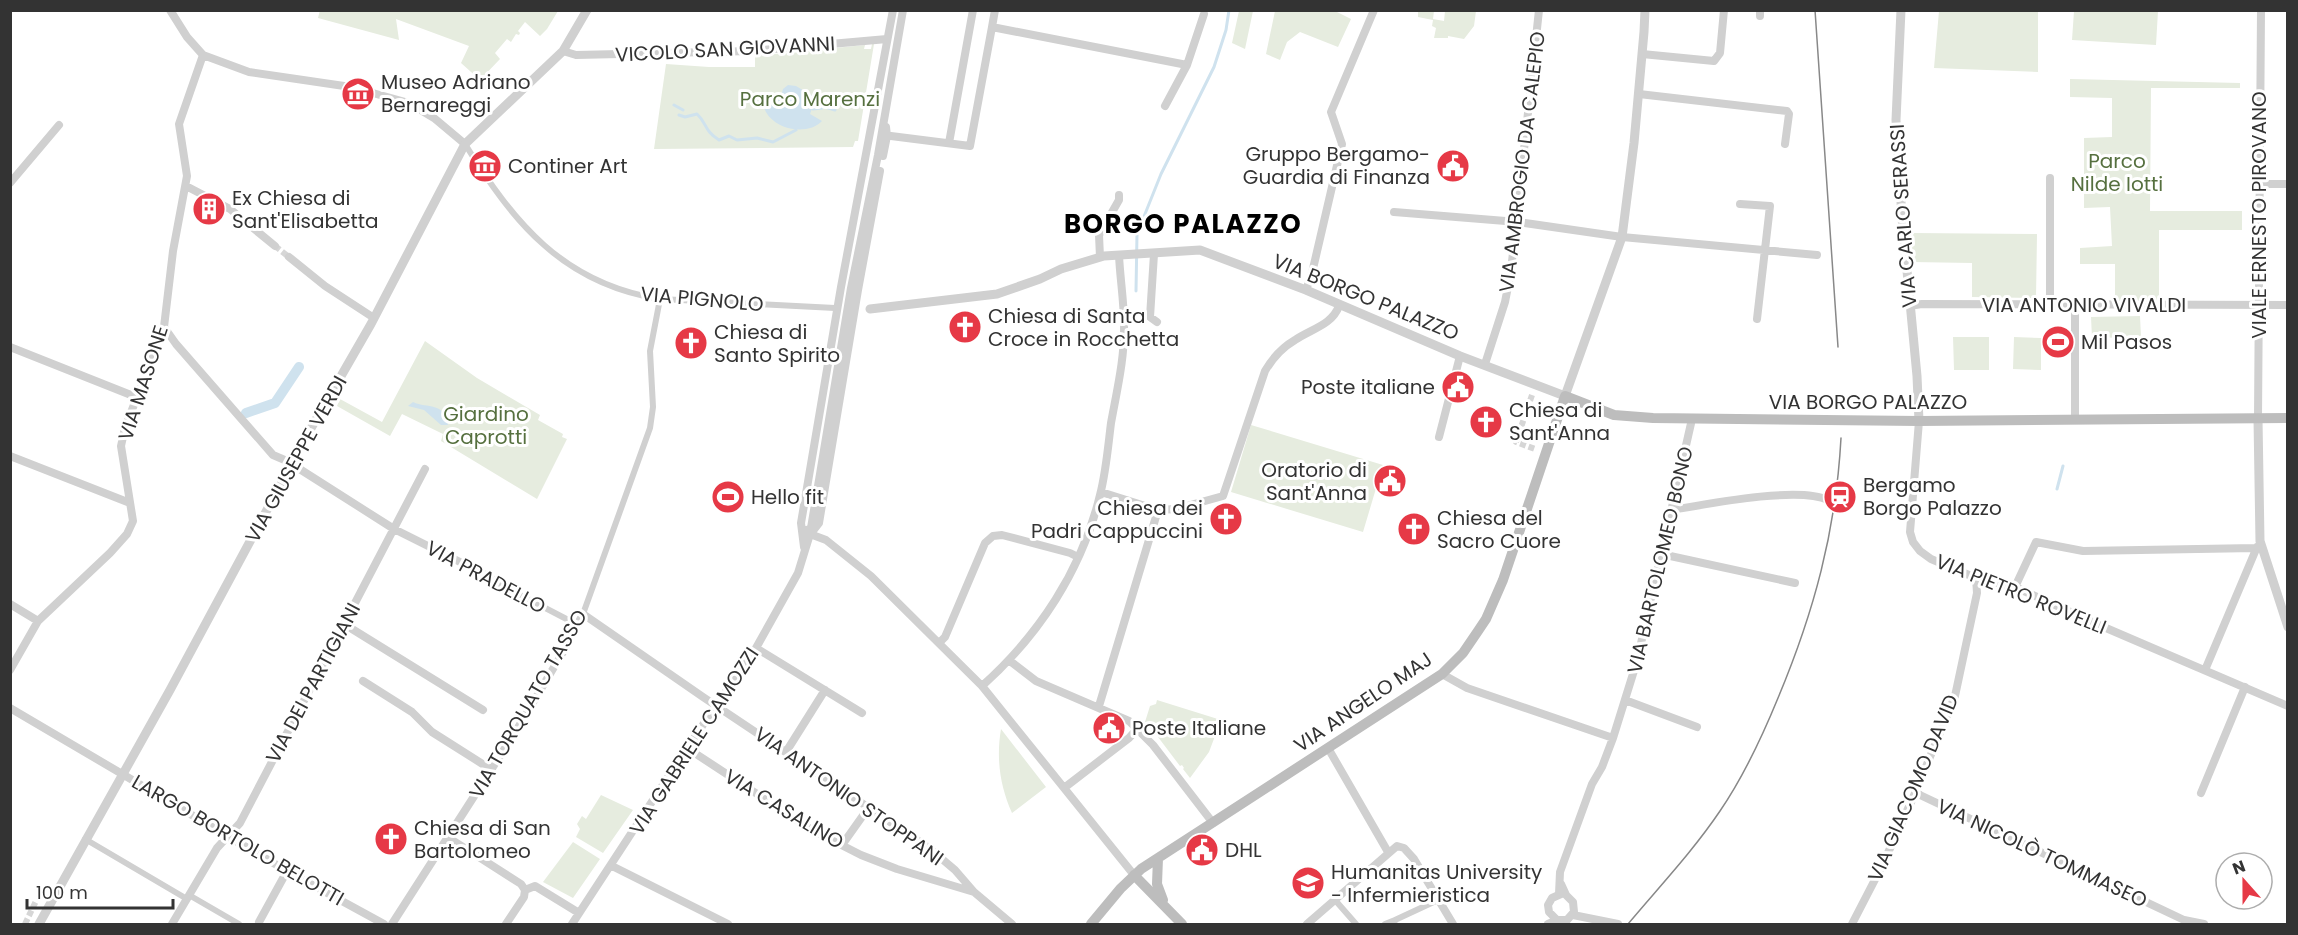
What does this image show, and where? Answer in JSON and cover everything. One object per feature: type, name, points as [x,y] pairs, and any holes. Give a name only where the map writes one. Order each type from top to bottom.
[{"type":"main road","name":"VIA BORGO PALAZZO","points":[[1565,396],[1614,415],[1692,419],[1919,421],[2288,418]]},
{"type":"main road","name":"VIA ANGELO MAJ","points":[[1091,924],[1120,888],[1134,875],[1442,674],[1463,653],[1478,631],[1499,590],[1565,396]]},
{"type":"main road","points":[[1158,858],[1157,884],[1169,911]]},
{"type":"main road","points":[[1134,875],[1182,924]]},
{"type":"street","name":"VIA GIUSEPPE VERDI","points":[[39,924],[374,318],[465,144],[563,51],[587,10]]},
{"type":"street","points":[[805,552],[801,523],[803,495],[893,10]]},
{"type":"street","points":[[850,321],[854,289],[884,135],[903,10]]},
{"type":"street","points":[[949,143],[973,10]]},
{"type":"street","points":[[884,135],[970,146],[995,10]]},
{"type":"street","points":[[1306,290],[1342,144],[1331,112],[1374,10]]},
{"type":"street","name":"VIA AMBROGIO DA CALEPIO","points":[[1485,364],[1502,313],[1511,272],[1539,10]]},
{"type":"street","points":[[1642,54],[1714,61],[1720,53],[1724,10]]},
{"type":"street","name":"VIA CARLO SERASSI","points":[[1901,10],[1896,120],[1919,421]]},
{"type":"street","name":"VIALE ERNESTO PIROVANO","points":[[2258,419],[2261,10]]},
{"type":"street","points":[[171,11],[203,55]]},
{"type":"street","points":[[1565,396],[1622,237],[1639,94],[1644,11]]},
{"type":"street","points":[[1165,106],[1187,65],[1204,14]]},
{"type":"street","points":[[992,27],[1187,65]]},
{"type":"street","name":"VICOLO SAN GIOVANNI","points":[[563,51],[576,55],[752,51],[887,39]]},
{"type":"street","name":"VIA PIGNOLO","points":[[203,55],[249,72],[351,87],[409,103],[434,118],[465,144],[497,192],[545,248],[595,280],[660,299],[837,309]]},
{"type":"street","name":"VIA MASONE","points":[[10,670],[38,621],[127,534],[133,521],[121,446],[136,397],[164,327],[173,251],[187,176],[179,124],[203,55]]},
{"type":"street","points":[[1639,94],[1787,111],[1789,114],[1785,144]]},
{"type":"street","points":[[10,183],[59,125]]},
{"type":"street","points":[[2050,178],[2050,306]]},
{"type":"street","points":[[2260,184],[2288,184]]},
{"type":"street","points":[[186,186],[230,208],[275,246]]},
{"type":"street","points":[[1100,257],[1099,235],[1119,201],[1119,195]]},
{"type":"street","points":[[1740,204],[1770,206],[1757,319]]},
{"type":"street","points":[[1394,212],[1518,222],[1622,237],[1817,255]]},
{"type":"street","name":"VIA BORGO PALAZZO","points":[[870,309],[997,294],[1040,279],[1060,269],[1100,257],[1200,250],[1306,290],[1461,356],[1565,396]]},
{"type":"street","points":[[1151,254],[1150,317],[1157,322]]},
{"type":"street","points":[[982,686],[1010,661],[1053,606],[1078,557],[1095,515],[1101,492],[1121,361],[1124,326],[1121,255]]},
{"type":"street","points":[[289,257],[325,286],[374,318]]},
{"type":"street","name":"VIA TORQUATO TASSO","points":[[392,924],[492,770],[548,679],[583,614],[650,428],[653,407],[650,351],[660,299]]},
{"type":"street","name":"VIA ANTONIO VIVALDI","points":[[1909,306],[1922,304],[2288,305]]},
{"type":"street","points":[[1101,492],[1158,510],[1176,509],[1223,496],[1263,377],[1270,363],[1294,340],[1336,316],[1339,306]]},
{"type":"street","points":[[2075,306],[2075,419]]},
{"type":"street","points":[[837,309],[870,309]]},
{"type":"street","name":"VIA GABRIELE CAMOZZI","points":[[572,924],[687,748],[756,648],[789,591],[810,534],[850,321]]},
{"type":"street","name":"VIA GABRIELE CAMOZZI","points":[[810,534],[819,523],[850,321]]},
{"type":"street","name":"VIA PRADELLO","points":[[164,327],[176,344],[273,455],[394,529],[578,625]]},
{"type":"street","points":[[10,347],[136,397]]},
{"type":"street","name":"VIA BORGO PALAZZO","points":[[1439,437],[1461,356]]},
{"type":"street","name":"VIA BARTOLOMEO BONO","points":[[1562,895],[1560,872],[1592,784],[1602,767],[1613,738],[1637,661],[1692,419]]},
{"type":"street","points":[[2258,419],[2258,545],[2288,627]]},
{"type":"street","name":"VIA PIETRO ROVELLI","points":[[1919,421],[1910,532],[1913,542],[1920,551],[1932,559],[1976,578],[2015,587],[2288,706]]},
{"type":"street","points":[[10,456],[130,503]]},
{"type":"street","points":[[394,529],[425,469]]},
{"type":"street","points":[[803,495],[816,497]]},
{"type":"street","points":[[1672,510],[1780,495],[1822,497],[1828,500]]},
{"type":"street","points":[[1099,706],[1158,510]]},
{"type":"street","points":[[801,523],[810,534],[826,540],[871,576],[982,686],[1134,875]]},
{"type":"street","name":"VIA DEI PARTIGIANI","points":[[172,924],[217,848],[240,823],[394,529]]},
{"type":"street","points":[[939,643],[945,637],[985,543],[993,537],[1002,536],[1078,557]]},
{"type":"street","points":[[2015,587],[2036,542],[2083,551],[2258,545]]},
{"type":"street","points":[[2205,670],[2258,545]]},
{"type":"street","points":[[1661,554],[1795,583]]},
{"type":"street","name":"VIA GIACOMO DAVID","points":[[1852,924],[1882,866],[1916,791],[1955,696],[1977,593],[1976,578]]},
{"type":"street","points":[[10,604],[38,621]]},
{"type":"street","name":"VIA ANTONIO STOPPANI","points":[[583,614],[868,807],[956,870],[974,892]]},
{"type":"street","points":[[344,624],[483,710]]},
{"type":"street","points":[[756,648],[862,713]]},
{"type":"street","points":[[1010,661],[1032,678],[1099,706],[1138,728],[1214,823]]},
{"type":"street","points":[[1442,674],[1467,688],[1613,738]]},
{"type":"street","points":[[363,681],[412,712],[432,732],[492,770]]},
{"type":"street","points":[[2201,793],[2245,687]]},
{"type":"street","points":[[786,752],[825,690]]},
{"type":"street","name":"VIA BARTOLOMEO BONO","points":[[1625,700],[1697,727]]},
{"type":"street","name":"LARGO BORTOLO BELOTTI","points":[[10,708],[288,871],[384,924]]},
{"type":"street","points":[[1064,788],[1129,738],[1138,728]]},
{"type":"street","name":"VIA CASALINO","points":[[687,748],[812,830],[897,869],[974,892],[1012,924]]},
{"type":"street","points":[[1328,748],[1388,852]]},
{"type":"street","name":"VIA NICOLÒ TOMMASEO","points":[[1916,791],[1920,795],[2184,920],[2204,924]]},
{"type":"street","points":[[842,845],[868,807]]},
{"type":"street","points":[[448,838],[521,884],[525,890],[524,897],[506,924]]},
{"type":"street","points":[[85,839],[239,924]]},
{"type":"street","points":[[1307,924],[1397,846],[1404,848],[1414,859],[1453,924]]},
{"type":"street","points":[[612,866],[728,924]]},
{"type":"street","points":[[259,922],[288,871]]},
{"type":"street","points":[[525,890],[535,886],[579,913]]},
{"type":"street","name":"VIA BARTOLOMEO BONO","points":[[1543,924],[1552,920],[1564,921],[1573,915],[1574,902],[1562,895]]},
{"type":"street","name":"VIA BARTOLOMEO BONO","points":[[1552,920],[1548,909],[1550,901],[1562,895]]},
{"type":"street","points":[[1335,900],[1356,924]]},
{"type":"street","points":[[1385,924],[1394,922],[1438,900]]},
{"type":"street","points":[[1573,915],[1618,924]]},
{"type":"green space","points":[[320,10],[558,11],[540,36],[525,22],[518,31],[519,35],[516,34],[511,42],[507,39],[495,53],[500,59],[480,80],[461,63],[469,46],[396,19],[399,40],[318,18]]},
{"type":"green space","points":[[1239,11],[1253,11],[1245,49],[1232,43]]},
{"type":"green space","points":[[1275,11],[1335,11],[1351,19],[1338,47],[1300,32],[1287,42],[1280,60],[1266,54]]},
{"type":"green space","points":[[1418,11],[1434,11],[1433,19],[1444,21],[1445,11],[1476,11],[1474,26],[1464,39],[1448,36],[1448,38],[1434,38],[1436,28],[1432,26],[1433,20],[1418,17]]},
{"type":"green space","points":[[1939,11],[2038,11],[2038,72],[1934,68]]},
{"type":"green space","points":[[2074,11],[2158,11],[2156,45],[2072,40]]},
{"type":"green space","name":"Parco Marenzi","points":[[874,44],[858,141],[855,141],[853,147],[654,149],[666,64],[755,67],[755,56],[865,45],[864,49],[871,49]]},
{"type":"green space","name":"Parco Nilde Iotti","points":[[2070,79],[2240,83],[2240,88],[2151,88],[2150,211],[2242,211],[2242,230],[2159,230],[2159,301],[2115,301],[2115,264],[2080,264],[2080,248],[2112,246],[2110,207],[2084,208],[2084,138],[2112,137],[2112,98],[2070,97]]},
{"type":"green space","points":[[1912,233],[2037,234],[2036,298],[1972,297],[1972,263],[1912,262]]},
{"type":"green space","points":[[2140,316],[2141,337],[2092,338],[2091,317]]},
{"type":"green space","points":[[1953,337],[1989,337],[1989,370],[1954,370]]},
{"type":"green space","points":[[2014,337],[2041,338],[2041,370],[2013,369]]},
{"type":"green space","name":"Giardino Caprotti","points":[[425,341],[477,378],[540,415],[538,420],[563,434],[562,437],[567,439],[537,499],[441,441],[443,434],[402,414],[390,436],[337,406],[340,399],[382,422]]},
{"type":"green space","points":[[1251,425],[1383,465],[1363,532],[1231,492]]},
{"type":"green space","points":[[1157,700],[1221,720],[1209,752],[1190,778],[1157,733],[1155,734],[1145,722],[1150,706],[1156,704]]},
{"type":"green space","points":[[1001,729],[1046,787],[1012,813],[1000,772]]},
{"type":"green space","points":[[601,795],[633,810],[603,853],[576,837],[580,829],[577,824],[582,816],[586,819]]},
{"type":"green space","points":[[573,842],[600,859],[573,898],[543,882]]},
{"type":"water","points":[[788,85],[796,86],[816,98],[810,114],[822,121],[806,129],[797,129],[788,128],[771,119],[763,103],[767,100],[780,100],[783,89]]},
{"type":"water","points":[[413,402],[439,409],[446,417],[448,425],[441,425],[424,410],[408,406]]},
{"type":"waterway","points":[[1136,291],[1137,234],[1161,174],[1214,67],[1226,30],[1229,10]]},
{"type":"waterway","points":[[674,105],[683,110]]},
{"type":"waterway","points":[[825,107],[835,110]]},
{"type":"waterway","points":[[813,109],[822,108]]},
{"type":"waterway","points":[[679,115],[685,117],[697,114],[719,140],[729,136],[737,140],[757,138],[773,142],[796,130]]},
{"type":"waterway","points":[[246,413],[275,403],[299,367]]},
{"type":"waterway","points":[[2057,489],[2063,466]]},
{"type":"tunnel","points":[[275,246],[289,257]]},
{"type":"tunnel","points":[[1532,395],[1516,442],[1535,449]]},
{"type":"tunnel","points":[[25,924],[36,901]]},
{"type":"tram line","points":[[1815,10],[1838,347]]},
{"type":"tram line","points":[[1628,924],[1710,826],[1745,770],[1766,727],[1791,666],[1821,571],[1834,506],[1841,438]]},
{"type":"place","name":"Museo Adriano Bernareggi","points":[[358,94]]},
{"type":"place","name":"Continer Art","points":[[485,166]]},
{"type":"place","name":"Gruppo Bergamo- Guardia di Finanza","points":[[1453,166]]},
{"type":"place","name":"Ex Chiesa di Sant'Elisabetta","points":[[209,209]]},
{"type":"place","name":"Chiesa di Santa Croce in Rocchetta","points":[[965,327]]},
{"type":"place","name":"Mil Pasos","points":[[2058,342]]},
{"type":"place","name":"Chiesa di Santo Spirito","points":[[691,343]]},
{"type":"place","name":"Poste italiane","points":[[1458,387]]},
{"type":"place","name":"Chiesa di Sant'Anna","points":[[1486,422]]},
{"type":"place","name":"Oratorio di Sant'Anna","points":[[1390,481]]},
{"type":"place","name":"Hello fit","points":[[728,497]]},
{"type":"place","name":"Bergamo Borgo Palazzo","points":[[1840,497]]},
{"type":"place","name":"Chiesa dei Padri Cappuccini","points":[[1226,519]]},
{"type":"place","name":"Chiesa del Sacro Cuore","points":[[1414,529]]},
{"type":"place","name":"Poste Italiane","points":[[1109,728]]},
{"type":"place","name":"Chiesa di San Bartolomeo","points":[[391,839]]},
{"type":"place","name":"DHL","points":[[1202,850]]},
{"type":"place","name":"Humanitas University - Infermieristica","points":[[1308,883]]},
{"type":"district","name":"BORGO PALAZZO","points":[[1183,224]]}]
